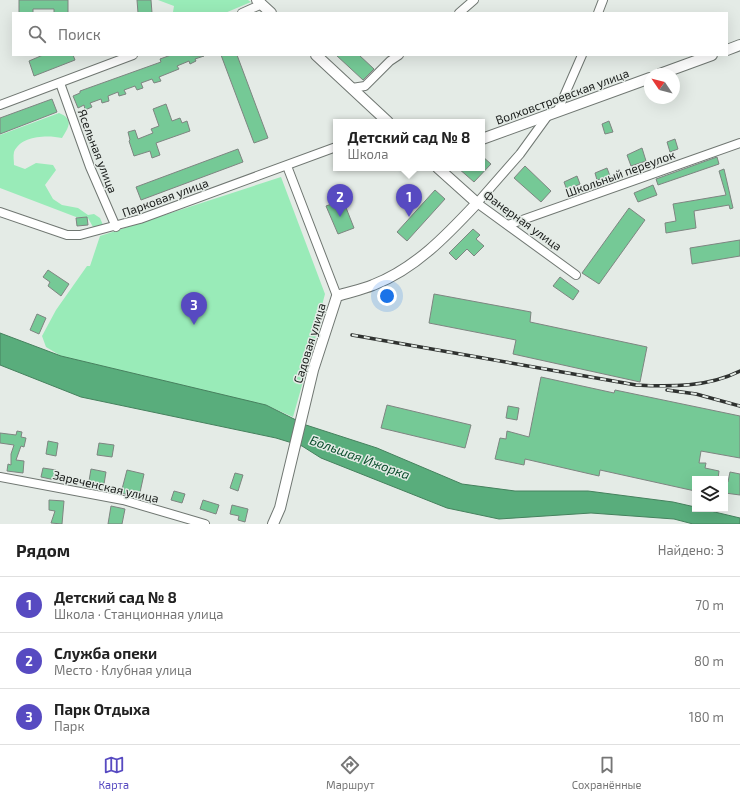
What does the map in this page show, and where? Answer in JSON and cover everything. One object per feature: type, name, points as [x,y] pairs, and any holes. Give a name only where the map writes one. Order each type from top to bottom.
[{"type":"street","points":[[460,12],[474,0]]},
{"type":"street","points":[[598,12],[603,0]]},
{"type":"street","points":[[244,12],[259,2],[270,12]]},
{"type":"street","points":[[728,50],[740,45]]},
{"type":"street","points":[[0,105],[130,56]]},
{"type":"street","points":[[317,56],[385,119]]},
{"type":"street","points":[[352,88],[365,86],[390,61],[398,56]]},
{"type":"street","points":[[288,166],[337,296],[372,286],[402,271],[440,241],[477,203],[554,112],[582,56]]},
{"type":"street","points":[[676,68],[709,56]]},
{"type":"street","name":"Волховстроевская улица","points":[[485,138],[644,80]]},
{"type":"street","name":"Ясельная улица","points":[[60,83],[90,167],[116,226]]},
{"type":"street","name":"Школьный переулок","points":[[508,225],[740,143]]},
{"type":"street","name":"Парковая улица","points":[[0,212],[72,236],[116,226],[288,166],[333,148]]},
{"type":"street","name":"Фанерная улица","points":[[441,171],[477,203],[576,275]]},
{"type":"street","name":"Садовая улица","points":[[273,524],[280,508],[290,460],[313,370],[337,296]]},
{"type":"street","name":"Зареченская улица","points":[[0,477],[123,500],[205,524]]},
{"type":"shaded area","points":[[158,0],[248,0],[251,2],[227,12],[173,12],[174,6]]},
{"type":"shaded area","points":[[59,113],[67,118],[69,124],[62,138],[43,137],[29,139],[22,142],[17,146],[14,152],[14,165],[25,169],[36,163],[53,165],[56,170],[45,185],[53,199],[62,205],[78,208],[88,215],[94,214],[100,218],[103,225],[93,227],[88,218],[76,217],[0,188],[0,135]]},
{"type":"shaded area","points":[[281,177],[325,294],[317,324],[319,325],[293,417],[266,405],[61,356],[46,347],[42,336],[56,310],[87,266],[90,266],[100,236]]},
{"type":"water","name":"Большая Ижорка","points":[[0,333],[61,356],[266,405],[306,425],[377,448],[462,484],[515,491],[588,491],[673,502],[692,506],[692,512],[715,512],[740,518],[740,524],[693,524],[674,519],[591,513],[499,519],[447,508],[321,458],[302,446],[276,438],[81,397],[0,365]]},
{"type":"building","points":[[19,0],[68,0],[68,12],[54,12],[54,9],[33,9],[33,12],[19,12]]},
{"type":"building","points":[[137,0],[151,0],[152,12],[138,12]]},
{"type":"building","points":[[41,56],[73,56],[75,60],[34,76],[29,61]]},
{"type":"building","points":[[168,56],[204,56],[195,59],[196,61],[190,64],[189,61],[177,66],[179,69],[159,77],[161,81],[154,83],[152,79],[141,83],[143,88],[137,90],[135,86],[124,90],[126,94],[119,96],[118,92],[108,96],[109,101],[102,103],[101,99],[90,103],[92,107],[85,110],[84,105],[78,108],[73,96],[80,93],[80,91],[161,62],[160,59]]},
{"type":"building","points":[[221,56],[237,56],[268,138],[254,143]]},
{"type":"building","points":[[337,56],[360,56],[374,69],[363,80]]},
{"type":"building","points":[[52,99],[57,112],[0,134],[0,118]]},
{"type":"building","points":[[166,104],[172,121],[180,118],[182,123],[187,121],[190,131],[156,143],[160,155],[152,158],[150,151],[134,156],[129,141],[128,132],[135,130],[138,139],[153,133],[151,129],[159,126],[153,109]]},
{"type":"building","points":[[609,121],[613,132],[605,134],[602,124]]},
{"type":"building","points":[[675,139],[678,149],[670,152],[667,142]]},
{"type":"building","points":[[642,148],[646,161],[631,166],[627,155]]},
{"type":"building","points":[[238,149],[243,162],[141,200],[136,187]]},
{"type":"building","points":[[717,157],[719,164],[658,185],[656,179]]},
{"type":"building","points":[[485,159],[491,164],[485,170]]},
{"type":"building","points":[[525,166],[551,191],[541,202],[514,178]]},
{"type":"building","points":[[607,168],[610,176],[597,180],[595,173]]},
{"type":"building","points":[[724,169],[733,208],[730,209],[729,205],[694,211],[696,228],[666,233],[665,223],[676,221],[673,204],[726,195],[719,171]]},
{"type":"building","points":[[461,171],[484,171],[474,182]]},
{"type":"building","points":[[577,176],[580,184],[567,190],[564,182]]},
{"type":"building","points":[[653,185],[657,195],[638,202],[634,193]]},
{"type":"building","points":[[435,190],[445,199],[407,241],[397,232]]},
{"type":"building","points":[[343,200],[354,228],[338,234],[326,206]]},
{"type":"building","points":[[629,208],[645,220],[599,284],[582,273]]},
{"type":"building","points":[[87,217],[88,225],[77,226],[76,218]]},
{"type":"building","points":[[473,229],[480,235],[476,239],[484,246],[474,256],[467,249],[456,260],[449,253]]},
{"type":"building","points":[[740,240],[740,256],[692,264],[690,248]]},
{"type":"building","points":[[48,270],[69,284],[61,296],[48,286],[50,282],[43,277]]},
{"type":"building","points":[[560,277],[579,291],[573,300],[553,286]]},
{"type":"building","points":[[434,294],[531,312],[530,322],[647,347],[640,382],[513,354],[516,340],[429,323]]},
{"type":"building","points":[[37,314],[46,318],[39,334],[30,330]]},
{"type":"building","points":[[541,377],[614,393],[615,390],[740,416],[740,458],[701,451],[699,463],[706,463],[705,468],[719,471],[718,476],[692,476],[692,490],[600,470],[599,476],[525,459],[524,465],[495,459],[500,438],[506,439],[507,431],[529,437]]},
{"type":"building","points":[[387,405],[471,425],[465,448],[381,428]]},
{"type":"building","points":[[508,406],[519,408],[517,420],[506,418]]},
{"type":"building","points":[[17,431],[22,432],[21,437],[26,438],[24,447],[21,446],[16,460],[24,461],[23,473],[7,471],[8,464],[11,465],[11,454],[14,445],[0,443],[0,433],[16,435]]},
{"type":"building","points":[[48,441],[58,443],[56,456],[46,454]]},
{"type":"building","points":[[99,443],[114,445],[112,457],[97,455]]},
{"type":"building","points":[[43,468],[56,470],[55,480],[41,477]]},
{"type":"building","points":[[91,469],[106,472],[104,484],[89,481]]},
{"type":"building","points":[[127,470],[144,474],[139,497],[121,493]]},
{"type":"building","points":[[730,472],[740,474],[740,495],[728,493]]},
{"type":"building","points":[[235,473],[243,475],[238,491],[230,488]]},
{"type":"building","points":[[174,491],[185,494],[182,503],[171,500]]},
{"type":"building","points":[[49,500],[64,501],[62,524],[51,523],[55,511],[49,510]]},
{"type":"building","points":[[203,500],[219,505],[216,514],[200,509]]},
{"type":"building","points":[[232,505],[248,509],[245,522],[238,520],[239,516],[230,514]]},
{"type":"building","points":[[111,506],[125,509],[122,524],[108,524]]},
{"type":"railway","points":[[352,335],[636,385],[689,385],[715,380],[740,371]]},
{"type":"railway","points":[[667,390],[696,394],[740,406]]},
{"type":"place","name":"Служба опеки","points":[[340,217]]},
{"type":"place","name":"Детский сад № 8","points":[[409,217]]},
{"type":"place","name":"Парк Отдыха","points":[[194,325]]}]
